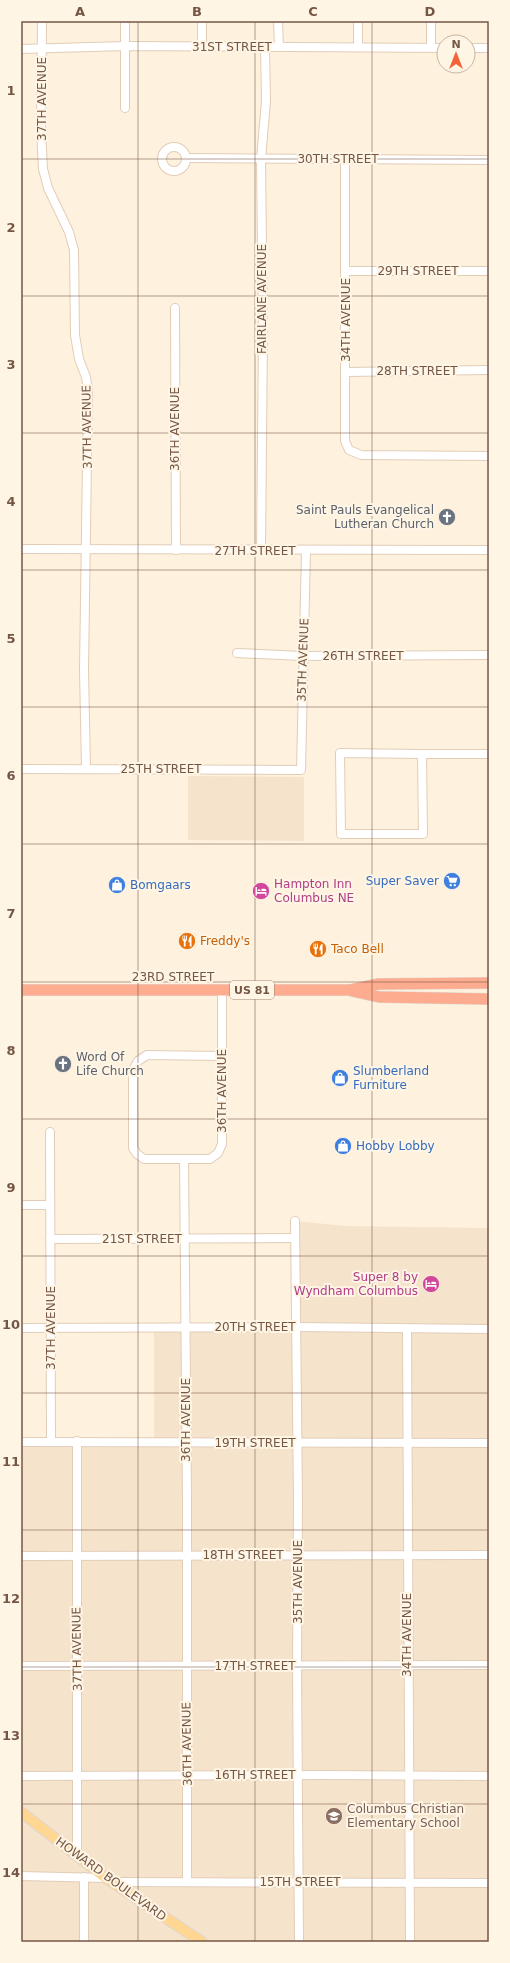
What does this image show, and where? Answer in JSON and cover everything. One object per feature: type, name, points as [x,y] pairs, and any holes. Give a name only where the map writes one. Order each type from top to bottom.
[{"type":"highway","name":"23RD STREET","points":[[21,990],[350,990],[378,984],[489,982]]},
{"type":"highway","name":"23RD STREET","points":[[350,990],[379,997],[489,999]]},
{"type":"main road","name":"HOWARD BOULEVARD","points":[[21,1812],[109,1880],[202,1942]]},
{"type":"street","name":"37TH AVENUE","points":[[42,21],[42,130],[44,169],[48,188],[69,232],[74,250],[76,284],[75,335],[79,359],[88,390],[84,670],[86,768]]},
{"type":"street","points":[[125,21],[125,108]]},
{"type":"street","points":[[202,21],[202,47]]},
{"type":"street","points":[[278,21],[279,47]]},
{"type":"street","points":[[358,21],[358,47]]},
{"type":"street","points":[[431,21],[431,47]]},
{"type":"street","name":"31ST STREET","points":[[21,48],[125,46],[436,47]]},
{"type":"street","name":"FAIRLANE AVENUE","points":[[261,551],[263,334],[261,159],[266,102],[265,47]]},
{"type":"street","points":[[476,48],[489,48]]},
{"type":"street","name":"30TH STREET","points":[[187,158],[489,160]]},
{"type":"street","name":"34TH AVENUE","points":[[345,159],[345,441],[349,450],[361,455],[378,456],[489,456]]},
{"type":"street","name":"29TH STREET","points":[[346,271],[489,271]]},
{"type":"street","name":"36TH AVENUE","points":[[175,308],[176,550]]},
{"type":"street","name":"28TH STREET","points":[[346,372],[489,370]]},
{"type":"street","name":"27TH STREET","points":[[21,549],[261,551],[489,550]]},
{"type":"street","name":"35TH AVENUE","points":[[300,770],[306,551]]},
{"type":"street","name":"26TH STREET","points":[[237,653],[302,656],[489,655]]},
{"type":"street","points":[[422,754],[423,834],[341,834],[340,753],[489,754]]},
{"type":"street","name":"25TH STREET","points":[[21,769],[86,768],[300,770]]},
{"type":"street","name":"36TH AVENUE","points":[[187,1881],[188,1776],[186,1666],[184,1159],[210,1158],[218,1153],[222,1144],[222,990]]},
{"type":"street","points":[[184,1159],[144,1159],[132,1148],[133,1070],[138,1061],[147,1056],[221,1056]]},
{"type":"street","points":[[50,1132],[50,1239]]},
{"type":"street","points":[[21,1205],[50,1205]]},
{"type":"street","name":"35TH AVENUE","points":[[296,1221],[299,1942]]},
{"type":"street","name":"21ST STREET","points":[[50,1239],[295,1238]]},
{"type":"street","name":"37TH AVENUE","points":[[50,1239],[51,1441]]},
{"type":"street","name":"20TH STREET","points":[[21,1328],[296,1327],[489,1329]]},
{"type":"street","name":"34TH AVENUE","points":[[407,1328],[408,1882],[410,1942]]},
{"type":"street","name":"37TH AVENUE","points":[[76,1856],[78,1775],[76,1556],[77,1441]]},
{"type":"street","name":"19TH STREET","points":[[21,1442],[489,1443]]},
{"type":"street","name":"18TH STREET","points":[[21,1556],[298,1554],[489,1555]]},
{"type":"street","name":"17TH STREET","points":[[21,1666],[489,1665]]},
{"type":"street","name":"16TH STREET","points":[[21,1776],[489,1776]]},
{"type":"street","name":"15TH STREET","points":[[21,1876],[84,1877],[109,1880],[489,1883]]},
{"type":"street","points":[[84,1877],[84,1942]]},
{"type":"shaded area","points":[[188,776],[304,777],[304,841],[188,840]]},
{"type":"shaded area","points":[[295,1221],[345,1226],[489,1228],[489,1942],[21,1942],[21,1442],[154,1443],[154,1327],[296,1327]]},
{"type":"place","name":"Saint Pauls Evangelical Lutheran Church","points":[[447,517]]},
{"type":"place","name":"Super Saver","points":[[452,881]]},
{"type":"place","name":"Bomgaars","points":[[117,885]]},
{"type":"place","name":"Hampton Inn Columbus NE","points":[[261,891]]},
{"type":"place","name":"Freddy's","points":[[187,941]]},
{"type":"place","name":"Taco Bell","points":[[318,949]]},
{"type":"place","name":"Word Of Life Church","points":[[63,1064]]},
{"type":"place","name":"Slumberland Furniture","points":[[340,1078]]},
{"type":"place","name":"Hobby Lobby","points":[[343,1146]]},
{"type":"place","name":"Super 8 by Wyndham Columbus","points":[[431,1284]]},
{"type":"place","name":"Columbus Christian Elementary School","points":[[334,1816]]}]
